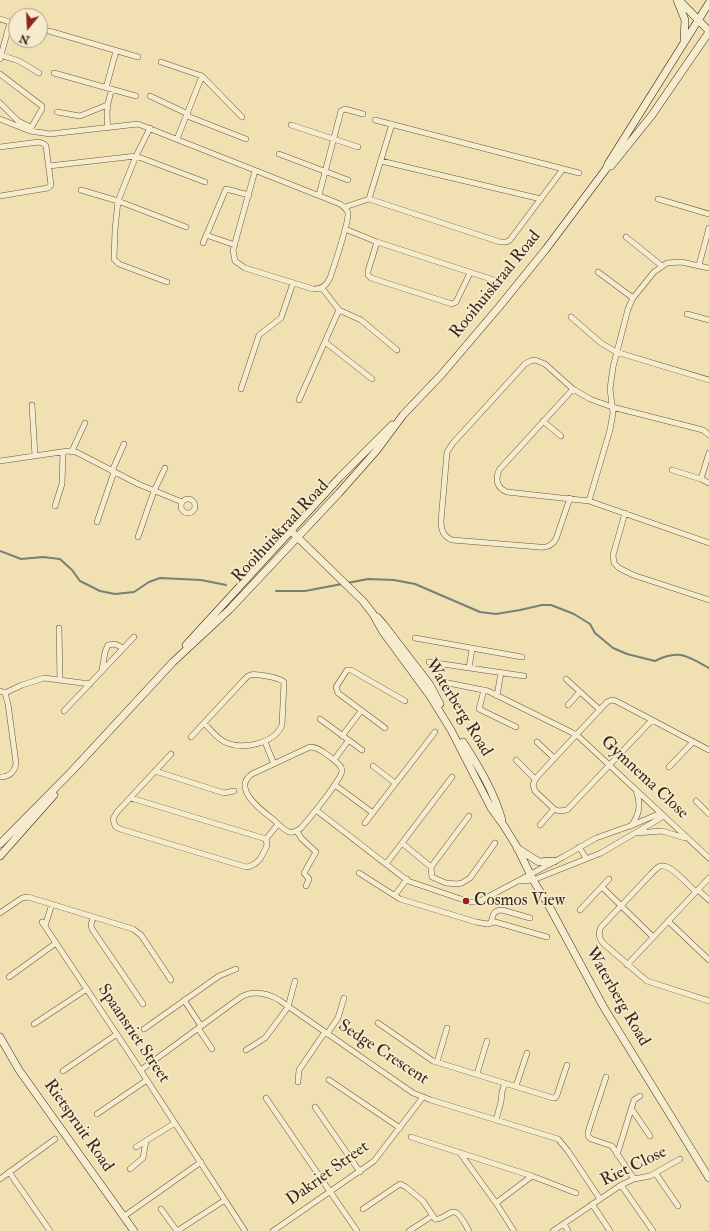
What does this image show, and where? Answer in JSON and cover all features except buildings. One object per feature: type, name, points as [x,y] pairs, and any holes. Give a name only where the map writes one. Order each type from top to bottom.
[{"type":"main road","points":[[678,0],[709,32]]},
{"type":"main road","points":[[678,0],[685,20],[683,43]]},
{"type":"main road","points":[[701,0],[708,6]]},
{"type":"main road","name":"Rooihuiskraal Road","points":[[173,662],[187,644],[291,531],[442,374],[499,307],[546,249],[606,169],[683,43],[708,6]]},
{"type":"main road","name":"Rooihuiskraal Road","points":[[606,169],[610,167],[652,116],[709,32]]},
{"type":"main road","name":"Rooihuiskraal Road","points":[[0,844],[72,771],[173,662],[230,609],[298,537],[377,450],[403,415]]},
{"type":"main road","name":"Waterberg Road","points":[[291,531],[353,590],[373,614],[383,632],[430,696],[451,730],[491,808],[517,848],[531,877],[549,906],[615,1026],[709,1178]]},
{"type":"main road","name":"Rooihuiskraal Road","points":[[0,856],[58,791],[68,779],[72,771]]},
{"type":"main road","points":[[517,848],[539,862],[554,861]]},
{"type":"main road","name":"Rietspruit Road","points":[[0,1038],[19,1070],[134,1231]]},
{"type":"street","points":[[49,31],[138,57]]},
{"type":"street","points":[[8,36],[0,57],[23,63],[39,73]]},
{"type":"street","points":[[108,128],[106,113],[116,51]]},
{"type":"street","points":[[161,62],[202,76],[242,117]]},
{"type":"street","points":[[54,73],[136,96]]},
{"type":"street","points":[[0,74],[42,106],[42,110],[31,128]]},
{"type":"street","points":[[177,139],[202,76]]},
{"type":"street","points":[[150,96],[187,115],[246,139]]},
{"type":"street","points":[[0,104],[18,121],[31,128],[49,131],[108,128],[138,124],[340,204],[345,207],[348,217],[330,278],[328,283],[322,288],[313,289],[241,267],[235,261],[233,250],[255,171]]},
{"type":"street","points":[[57,112],[80,116],[107,105]]},
{"type":"street","points":[[319,195],[342,110],[345,109],[363,114]]},
{"type":"street","points":[[0,119],[40,133],[50,134],[66,131]]},
{"type":"street","points":[[375,120],[579,173]]},
{"type":"street","points":[[370,199],[392,124]]},
{"type":"street","points":[[291,125],[358,147]]},
{"type":"street","points":[[150,128],[136,156],[118,201],[114,259],[116,262],[167,282]]},
{"type":"street","points":[[0,147],[42,143],[46,146],[51,185],[48,188],[0,196]]},
{"type":"street","points":[[279,154],[348,180]]},
{"type":"street","points":[[49,166],[136,156],[205,182]]},
{"type":"street","points":[[381,161],[541,198]]},
{"type":"street","points":[[345,207],[370,199],[500,242],[506,242],[510,240],[563,169]]},
{"type":"street","points":[[203,243],[226,189],[249,195]]},
{"type":"street","points":[[81,190],[118,201],[186,226]]},
{"type":"street","points":[[658,199],[709,214]]},
{"type":"street","points":[[699,265],[709,228]]},
{"type":"street","points":[[345,229],[377,242],[497,281]]},
{"type":"street","points":[[206,235],[235,245]]},
{"type":"street","points":[[626,237],[662,266]]},
{"type":"street","points":[[377,242],[368,271],[368,275],[371,278],[452,304],[456,302],[470,273]]},
{"type":"street","points":[[590,501],[610,430],[613,413],[610,389],[616,352],[628,309],[633,298],[648,278],[662,266],[675,262],[699,265],[709,268]]},
{"type":"street","points":[[598,272],[633,298]]},
{"type":"street","points":[[241,390],[259,335],[281,318],[293,283]]},
{"type":"street","points":[[322,288],[339,310],[361,320],[397,350]]},
{"type":"street","points":[[298,400],[339,310]]},
{"type":"street","points":[[687,314],[709,320]]},
{"type":"street","points":[[571,317],[602,343],[616,352],[709,380]]},
{"type":"street","points":[[325,342],[372,379]]},
{"type":"street","points":[[570,498],[556,539],[553,544],[547,547],[539,548],[452,540],[444,535],[441,527],[446,456],[448,450],[525,364],[530,361],[535,360],[545,364],[573,388],[590,400],[703,430],[709,435]]},
{"type":"street","points":[[573,388],[499,470],[497,484],[501,489],[507,492],[590,501],[709,543]]},
{"type":"street","points":[[32,405],[35,456]]},
{"type":"street","points":[[543,421],[561,436]]},
{"type":"street","points":[[72,451],[85,423]]},
{"type":"street","points":[[97,522],[113,472],[124,444]]},
{"type":"street","points":[[0,461],[72,451],[113,472],[182,502]]},
{"type":"street","points":[[55,506],[62,484],[63,452]]},
{"type":"street","points":[[701,479],[709,453]]},
{"type":"street","points":[[138,537],[154,491],[165,468]]},
{"type":"street","points":[[672,470],[709,483]]},
{"type":"street","points":[[624,513],[613,555],[614,563],[619,568],[632,575],[709,600]]},
{"type":"street","points":[[59,628],[60,680]]},
{"type":"street","points":[[64,711],[134,637]]},
{"type":"street","points":[[415,638],[522,657]]},
{"type":"street","points":[[102,670],[105,652],[108,645],[115,644],[123,648]]},
{"type":"street","points":[[470,668],[472,649]]},
{"type":"street","points":[[430,662],[524,676]]},
{"type":"street","points":[[385,728],[361,711],[336,690],[337,685],[344,673],[348,669],[405,701]]},
{"type":"street","points":[[497,696],[501,672]]},
{"type":"street","points":[[191,737],[204,723],[250,675],[253,674],[280,679],[285,683],[282,725],[279,730],[265,742],[242,746],[229,744],[223,741],[204,723]]},
{"type":"street","points":[[0,776],[9,775],[16,766],[8,704],[2,692],[42,678],[90,684]]},
{"type":"street","points":[[566,679],[600,710]]},
{"type":"street","name":"Gymnema Close","points":[[443,682],[484,690],[577,735],[709,858]]},
{"type":"street","points":[[484,690],[480,709],[516,727]]},
{"type":"street","points":[[568,705],[580,692]]},
{"type":"street","points":[[652,720],[569,808],[563,812],[554,809],[536,791],[533,785],[535,779],[609,701],[614,700],[652,720],[693,742],[709,750]]},
{"type":"street","points":[[342,736],[361,711]]},
{"type":"street","points":[[320,719],[362,750]]},
{"type":"street","points":[[365,823],[435,732]]},
{"type":"street","points":[[334,760],[348,741]]},
{"type":"street","points":[[265,742],[274,764]]},
{"type":"street","points":[[537,742],[554,758]]},
{"type":"street","points":[[669,766],[693,742]]},
{"type":"street","points":[[312,747],[319,749],[334,760],[341,767],[342,772],[335,785],[316,810],[297,831],[288,832],[254,804],[246,791],[246,780],[250,776],[302,750],[312,747]]},
{"type":"street","points":[[171,754],[117,812],[113,818],[114,824],[120,828],[246,867],[252,866],[262,857],[267,845],[266,840],[278,824]]},
{"type":"street","points":[[516,760],[535,779]]},
{"type":"street","points":[[373,766],[395,783]]},
{"type":"street","points":[[155,771],[224,793],[234,792]]},
{"type":"street","points":[[386,864],[452,777]]},
{"type":"street","points":[[335,785],[373,812]]},
{"type":"street","points":[[630,826],[636,819],[639,810],[639,799],[636,790]]},
{"type":"street","points":[[131,798],[266,840]]},
{"type":"street","points":[[696,801],[709,814]]},
{"type":"street","points":[[540,825],[554,809]]},
{"type":"street","points":[[316,810],[386,864],[415,884],[461,899]]},
{"type":"street","points":[[531,877],[554,861],[596,838],[662,815]]},
{"type":"street","points":[[471,902],[475,903],[518,882],[601,853],[662,815]]},
{"type":"street","points":[[431,867],[469,816]]},
{"type":"street","points":[[297,831],[301,838],[314,849],[316,853],[304,873],[309,879],[306,886]]},
{"type":"street","points":[[632,834],[662,831],[688,839]]},
{"type":"street","points":[[402,843],[431,867],[434,878],[452,884],[462,883],[470,878],[495,843]]},
{"type":"street","points":[[579,847],[586,858]]},
{"type":"street","points":[[709,900],[672,869],[663,866],[656,869],[601,926],[599,931],[602,942],[627,965],[648,981],[709,1001]]},
{"type":"street","points":[[359,873],[400,899],[481,924],[499,923],[547,937]]},
{"type":"street","points":[[627,965],[709,878]]},
{"type":"street","points":[[395,895],[407,879]]},
{"type":"street","points":[[580,910],[609,879]]},
{"type":"street","points":[[602,887],[620,906],[654,936]]},
{"type":"street","points":[[0,913],[25,897],[133,929],[139,933],[172,980]]},
{"type":"street","name":"Spaansriet Street","points":[[52,904],[43,924],[201,1162]]},
{"type":"street","points":[[492,923],[494,912],[497,910],[530,918]]},
{"type":"street","points":[[93,917],[91,925],[92,930],[143,1004]]},
{"type":"street","points":[[668,921],[709,960]]},
{"type":"street","points":[[9,977],[56,943]]},
{"type":"street","points":[[144,1029],[219,976],[236,969]]},
{"type":"street","points":[[246,1050],[266,1037],[288,1006],[295,981]]},
{"type":"street","points":[[34,1024],[87,989]]},
{"type":"street","name":"Sedge Crescent","points":[[141,1070],[241,997],[250,993],[270,995],[405,1088],[423,1097],[552,1137],[560,1141],[600,1199]]},
{"type":"street","points":[[298,1082],[298,1070],[338,1018],[344,998]]},
{"type":"street","points":[[184,1000],[212,1049]]},
{"type":"street","points":[[378,1023],[426,1057],[437,1062],[555,1098],[566,1065]]},
{"type":"street","points":[[437,1062],[447,1028]]},
{"type":"street","points":[[63,1071],[117,1034]]},
{"type":"street","points":[[477,1074],[487,1041]]},
{"type":"street","points":[[516,1086],[527,1053]]},
{"type":"street","points":[[606,1077],[588,1135],[591,1139],[610,1145],[634,1179]]},
{"type":"street","points":[[97,1114],[147,1080]]},
{"type":"street","points":[[329,1080],[400,1128]]},
{"type":"street","points":[[496,1120],[504,1083]]},
{"type":"street","points":[[617,1155],[634,1100],[640,1096]]},
{"type":"street","name":"Dakriet Street","points":[[273,1231],[360,1172],[376,1159],[423,1097]]},
{"type":"street","points":[[266,1098],[357,1231]]},
{"type":"street","points":[[315,1107],[360,1172]]},
{"type":"street","points":[[631,1108],[650,1136]]},
{"type":"street","points":[[136,1147],[175,1122]]},
{"type":"street","points":[[411,1137],[532,1176],[576,1193]]},
{"type":"street","points":[[0,1179],[55,1139]]},
{"type":"street","points":[[130,1169],[143,1158],[146,1141]]},
{"type":"street","points":[[460,1153],[514,1231]]},
{"type":"street","name":"Riet Close","points":[[600,1199],[621,1185],[634,1179],[656,1174],[680,1159]]},
{"type":"street","points":[[123,1217],[201,1162],[246,1231]]},
{"type":"street","points":[[9,1172],[50,1231]]},
{"type":"street","points":[[656,1174],[678,1206]]},
{"type":"street","points":[[496,1203],[532,1176]]},
{"type":"street","points":[[363,1209],[400,1184],[423,1200],[435,1219],[438,1220],[452,1212],[455,1212],[459,1215],[469,1231]]},
{"type":"street","points":[[621,1185],[653,1231]]},
{"type":"street","points":[[554,1231],[600,1199]]},
{"type":"street","points":[[161,1209],[177,1231],[225,1200]]},
{"type":"street","points":[[592,1204],[610,1231]]},
{"type":"street","points":[[412,1230],[432,1216]]},
{"type":"street","points":[[564,1224],[568,1231]]},
{"type":"waterway","points":[[0,551],[21,559],[43,557],[60,559],[72,570],[80,581],[100,591],[115,594],[134,592],[149,582],[160,578],[201,580],[226,585]]},
{"type":"waterway","points":[[347,583],[368,579],[394,580],[415,584],[480,612],[496,614],[542,605],[551,605],[574,614],[590,624],[595,633],[613,648],[627,654],[655,661],[670,655],[689,657],[709,668]]},
{"type":"waterway","points":[[276,591],[305,591],[342,584]]},
{"type":"tunnel","points":[[461,899],[471,902]]},
{"type":"place","name":"Cosmos View","points":[[466,901]]}]
